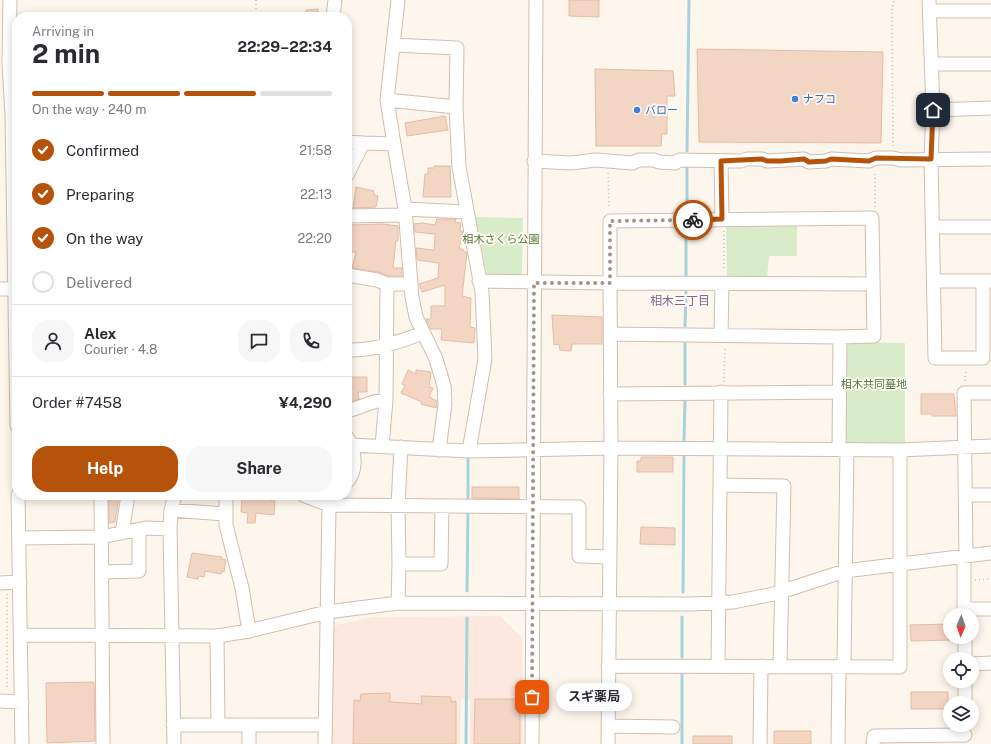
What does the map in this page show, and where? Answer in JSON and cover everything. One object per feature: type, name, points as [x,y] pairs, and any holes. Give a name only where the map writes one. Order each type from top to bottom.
[{"type":"street","points":[[10,0],[5,40],[12,96]]},
{"type":"street","points":[[334,12],[335,0]]},
{"type":"street","points":[[398,0],[387,100],[405,212],[411,284],[416,317],[436,359],[444,386],[445,404],[439,450]]},
{"type":"street","points":[[532,744],[532,450],[536,0]]},
{"type":"street","points":[[934,281],[987,281],[983,358],[935,358],[931,159],[933,110],[929,5],[991,11]]},
{"type":"street","points":[[393,45],[457,48],[456,107],[459,166],[482,292],[485,359],[469,452]]},
{"type":"street","points":[[931,64],[991,64]]},
{"type":"street","points":[[387,100],[456,107]]},
{"type":"street","points":[[933,110],[991,108]]},
{"type":"street","points":[[352,142],[394,144]]},
{"type":"street","points":[[352,165],[363,143]]},
{"type":"street","points":[[534,161],[571,163],[608,161],[632,163],[639,160],[654,160],[659,162],[675,163],[679,160],[721,161],[762,159],[767,161],[781,161],[804,159],[809,162],[826,161],[831,159],[869,161],[876,158],[893,158],[901,160],[991,159]]},
{"type":"street","points":[[721,161],[723,219]]},
{"type":"street","points":[[352,216],[405,212],[467,212]]},
{"type":"street","points":[[608,744],[611,448],[610,394],[610,334],[610,283],[610,221],[872,218],[874,336],[840,337],[610,334]]},
{"type":"street","points":[[933,227],[991,226]]},
{"type":"street","points":[[352,276],[377,280],[387,284],[411,284]]},
{"type":"street","points":[[479,281],[534,283],[873,284]]},
{"type":"street","points":[[382,446],[386,400],[388,346],[387,284]]},
{"type":"street","points":[[723,284],[723,335]]},
{"type":"street","points":[[0,289],[12,289]]},
{"type":"street","points":[[352,350],[362,351],[388,346],[423,333]]},
{"type":"street","points":[[838,744],[846,571],[843,450],[838,392],[840,337]]},
{"type":"street","points":[[718,666],[722,392]]},
{"type":"street","points":[[610,394],[838,392]]},
{"type":"street","points":[[964,608],[964,393],[991,393]]},
{"type":"street","points":[[352,410],[361,408],[374,400],[386,400]]},
{"type":"street","points":[[352,441],[401,448],[469,452],[611,448],[900,450],[991,446]]},
{"type":"street","points":[[398,603],[398,505],[401,448]]},
{"type":"street","points":[[608,666],[900,667],[900,450]]},
{"type":"street","points":[[352,452],[355,464],[352,476]]},
{"type":"street","points":[[720,485],[784,486],[780,666]]},
{"type":"street","points":[[965,496],[991,495]]},
{"type":"street","points":[[18,500],[19,538],[10,582],[22,635],[18,702],[22,744]]},
{"type":"street","points":[[101,500],[103,744]]},
{"type":"street","points":[[122,533],[127,500]]},
{"type":"street","points":[[174,500],[171,510],[170,529],[174,744]]},
{"type":"street","points":[[226,500],[226,525],[242,588],[249,631]]},
{"type":"street","points":[[325,744],[327,612],[333,500],[398,505],[579,507],[579,556],[610,557]]},
{"type":"street","points":[[399,564],[440,564],[442,506]]},
{"type":"street","points":[[171,510],[225,514]]},
{"type":"street","points":[[19,538],[101,537],[140,530],[170,529]]},
{"type":"street","points":[[102,572],[139,571],[140,530]]},
{"type":"street","points":[[22,635],[217,636],[249,631],[327,612],[398,603],[733,602],[782,591],[846,571],[991,553]]},
{"type":"street","points":[[979,610],[991,609]]},
{"type":"street","points":[[217,636],[218,725]]},
{"type":"street","points":[[979,664],[991,663]]},
{"type":"street","points":[[760,744],[761,666]]},
{"type":"street","points":[[0,702],[18,702]]},
{"type":"street","points":[[173,725],[325,725]]},
{"type":"street","points":[[249,726],[249,744]]},
{"type":"street","points":[[608,726],[673,727]]},
{"type":"street","points":[[873,744],[874,736],[965,735]]},
{"type":"path","points":[[256,0],[256,12]]},
{"type":"path","points":[[893,158],[892,8],[894,0]]},
{"type":"path","points":[[872,218],[875,214],[876,158]]},
{"type":"path","points":[[608,161],[610,221]]},
{"type":"path","points":[[723,219],[723,284]]},
{"type":"path","points":[[722,392],[723,335]]},
{"type":"path","points":[[965,393],[966,358]]},
{"type":"path","points":[[965,580],[991,580]]},
{"type":"path","points":[[10,582],[7,595],[7,689],[18,702]]},
{"type":"shaded area","points":[[500,616],[522,638],[523,744],[470,744],[470,700],[461,699],[460,744],[330,744],[331,629],[336,625],[373,617]]},
{"type":"green space","name":"相木さくら公園","points":[[475,217],[523,218],[522,274],[519,279],[491,278],[487,274]]},
{"type":"green space","points":[[726,223],[797,223],[797,256],[769,256],[767,278],[727,278]]},
{"type":"green space","name":"相木共同墓地","points":[[851,342],[905,343],[905,444],[847,443],[844,439],[845,347]]},
{"type":"building","points":[[569,0],[599,0],[599,17],[569,16]]},
{"type":"building","points":[[318,9],[318,12],[306,12],[306,10]]},
{"type":"building","points":[[697,49],[883,52],[881,143],[699,142]]},
{"type":"building","points":[[595,69],[673,71],[675,96],[667,96],[667,134],[662,134],[661,146],[596,146]]},
{"type":"building","points":[[445,116],[448,130],[407,136],[405,123]]},
{"type":"building","points":[[434,166],[450,166],[451,197],[423,197],[425,174],[428,174],[428,168],[434,168]]},
{"type":"building","points":[[356,187],[374,191],[374,195],[378,196],[376,207],[353,208]]},
{"type":"building","points":[[437,219],[456,219],[455,222],[461,223],[460,231],[463,231],[459,249],[463,249],[463,251],[467,253],[462,296],[471,298],[470,327],[475,328],[474,343],[441,340],[442,329],[431,329],[426,319],[431,319],[431,306],[445,306],[445,285],[422,292],[419,284],[438,278],[439,263],[417,260],[416,248],[434,250],[435,234],[415,232],[414,224],[423,223],[435,225]]},
{"type":"building","points":[[383,224],[398,226],[398,241],[396,241],[393,268],[402,268],[402,276],[389,276],[378,272],[352,268],[356,252],[352,252],[352,225]]},
{"type":"building","points":[[552,315],[602,317],[602,344],[572,344],[571,351],[560,350],[559,344],[554,345]]},
{"type":"building","points":[[408,370],[416,374],[416,370],[431,372],[429,387],[433,388],[429,397],[437,401],[436,408],[421,404],[422,402],[401,393],[405,385],[402,384]]},
{"type":"building","points":[[352,377],[367,377],[367,392],[358,392],[359,399],[352,401]]},
{"type":"building","points":[[921,394],[954,394],[956,416],[932,416],[932,414],[921,414]]},
{"type":"building","points":[[641,457],[673,457],[673,472],[637,472],[637,461],[641,461]]},
{"type":"building","points":[[472,487],[519,487],[519,499],[472,498]]},
{"type":"building","points":[[109,500],[118,500],[115,522],[109,523]]},
{"type":"building","points":[[242,500],[275,501],[274,515],[256,513],[255,523],[247,523],[248,513],[241,512]]},
{"type":"building","points":[[641,527],[675,528],[675,545],[640,544]]},
{"type":"building","points":[[192,553],[222,557],[222,559],[226,560],[224,572],[222,571],[221,574],[205,571],[204,577],[199,576],[198,579],[187,577]]},
{"type":"building","points":[[943,624],[943,640],[911,641],[910,625]]},
{"type":"building","points":[[94,682],[95,741],[47,743],[46,683]]},
{"type":"building","points":[[911,692],[948,692],[948,696],[943,696],[943,709],[911,709]]},
{"type":"building","points":[[390,693],[390,702],[422,704],[421,696],[451,697],[451,702],[456,701],[456,744],[353,744],[354,700],[360,701],[361,694]]},
{"type":"building","points":[[475,699],[520,699],[520,744],[474,744]]},
{"type":"building","points":[[774,731],[811,731],[811,744],[774,744]]},
{"type":"building","points":[[693,736],[732,736],[732,744],[693,744]]},
{"type":"waterway","points":[[687,151],[689,0]]},
{"type":"waterway","points":[[687,168],[687,211]]},
{"type":"waterway","points":[[686,228],[686,275]]},
{"type":"waterway","points":[[685,326],[686,292]]},
{"type":"waterway","points":[[685,344],[685,384]]},
{"type":"waterway","points":[[684,440],[685,401]]},
{"type":"waterway","points":[[683,592],[684,457]]},
{"type":"waterway","points":[[468,459],[468,503]]},
{"type":"waterway","points":[[467,591],[468,509]]},
{"type":"waterway","points":[[682,617],[682,657]]},
{"type":"waterway","points":[[466,744],[467,618]]},
{"type":"waterway","points":[[682,674],[682,744]]},
{"type":"way so far","points":[[532,697],[534,283],[610,283],[610,221],[693,220]]},
{"type":"place","name":"ナフコ","points":[[795,99]]},
{"type":"place","name":"バロー","points":[[637,110]]},
{"type":"place","name":"スギ薬局","points":[[532,697]]},
{"type":"district","name":"相木三丁目","points":[[680,301]]},
{"type":"route","points":[[693,220],[722,219],[721,161],[741,161],[747,159],[781,161],[788,159],[804,159],[809,162],[826,161],[831,159],[850,159],[854,161],[869,161],[876,158],[893,158],[901,160],[931,159],[933,110]]}]
